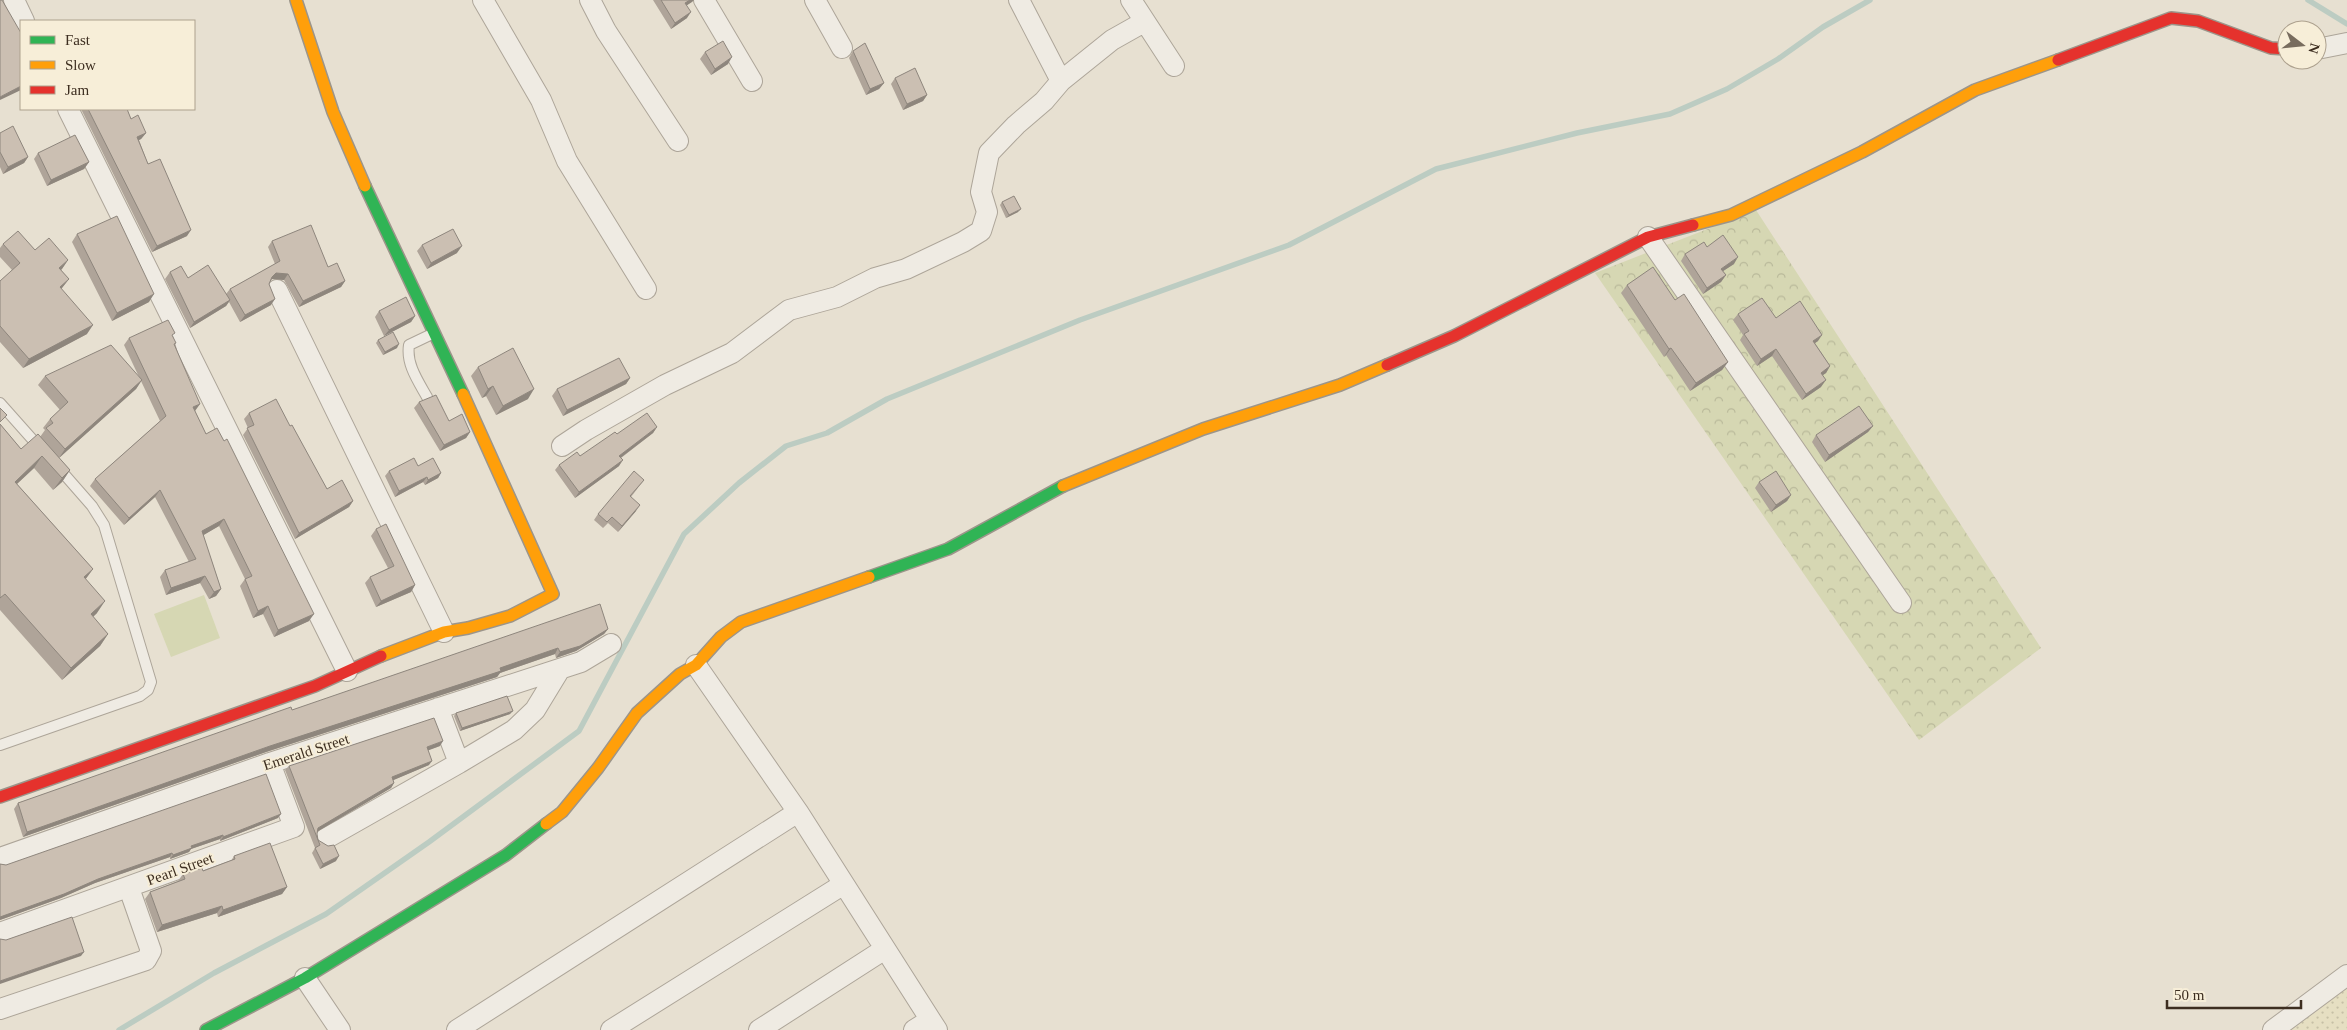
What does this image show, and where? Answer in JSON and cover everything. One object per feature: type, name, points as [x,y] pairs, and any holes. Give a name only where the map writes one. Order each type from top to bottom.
[{"type":"street","points":[[14,0],[24,20]]},
{"type":"street","points":[[0,797],[315,686],[346,671],[444,632],[468,628],[510,616],[558,591],[432,334],[387,236],[333,112],[296,0]]},
{"type":"street","points":[[483,0],[541,100],[567,161],[646,289]]},
{"type":"street","points":[[590,0],[606,31],[678,141]]},
{"type":"street","points":[[704,0],[752,82]]},
{"type":"street","points":[[815,0],[842,48]]},
{"type":"street","points":[[1019,0],[1061,81]]},
{"type":"street","points":[[1131,0],[1174,66]]},
{"type":"street","points":[[206,1030],[305,978],[506,855],[555,817],[598,768],[637,713],[680,674],[696,666],[722,638],[741,622],[948,549],[1070,482],[1202,429],[1340,385],[1454,336],[1648,237],[1731,215],[1862,152],[1975,90],[2171,18],[2198,21],[2271,48],[2277,48]]},
{"type":"street","points":[[562,446],[657,390],[732,352],[789,310],[837,297],[875,278],[906,269],[964,242],[980,231],[987,212],[982,192],[989,153],[1061,81],[1112,40],[1144,22]]},
{"type":"street","points":[[2327,47],[2347,43]]},
{"type":"street","points":[[68,110],[346,671]]},
{"type":"street","points":[[1648,237],[1901,603]]},
{"type":"street","points":[[278,290],[444,632]]},
{"type":"street","name":"Emerald Street","points":[[0,858],[270,763],[581,662],[611,644]]},
{"type":"street","points":[[696,666],[798,812],[885,948],[927,1027]]},
{"type":"street","points":[[325,839],[514,730],[535,710],[560,669]]},
{"type":"street","points":[[438,708],[459,763]]},
{"type":"street","name":"Pearl Street","points":[[0,933],[294,828],[270,763]]},
{"type":"street","points":[[457,1030],[798,812]]},
{"type":"street","points":[[612,1030],[844,884]]},
{"type":"street","points":[[0,1009],[146,960],[151,951],[129,888]]},
{"type":"street","points":[[759,1030],[885,948]]},
{"type":"street","points":[[2273,1030],[2347,975]]},
{"type":"street","points":[[305,978],[340,1030]]},
{"type":"lane","points":[[427,398],[409,362],[408,353],[409,345],[432,334]]},
{"type":"lane","points":[[0,403],[92,506],[104,525],[151,682],[148,690],[140,696],[0,744]]},
{"type":"shaded area","points":[[2347,986],[2347,1030],[2289,1030],[2317,1011]]},
{"type":"green space","points":[[1756,210],[2041,648],[1919,740],[1595,273]]},
{"type":"green space","points":[[204,595],[220,638],[171,657],[154,614]]},
{"type":"building","points":[[0,0],[2,0],[20,31],[20,87],[0,97]]},
{"type":"building","points":[[661,0],[690,0],[685,3],[691,12],[675,23]]},
{"type":"building","points":[[723,41],[732,57],[715,69],[705,52]]},
{"type":"building","points":[[865,43],[884,83],[870,89],[853,51]]},
{"type":"building","points":[[915,68],[927,95],[907,104],[895,78]]},
{"type":"building","points":[[89,110],[127,110],[131,119],[138,115],[146,133],[137,137],[148,164],[160,159],[191,230],[157,246]]},
{"type":"building","points":[[13,126],[28,157],[8,167],[0,152],[0,133]]},
{"type":"building","points":[[75,135],[89,162],[51,180],[38,153]]},
{"type":"building","points":[[1014,196],[1021,209],[1009,215],[1002,202]]},
{"type":"building","points":[[117,216],[154,294],[117,313],[77,234]]},
{"type":"building","points":[[311,225],[328,267],[337,263],[345,281],[303,301],[288,274],[276,273],[269,284],[275,299],[245,315],[230,289],[280,261],[272,241]]},
{"type":"building","points":[[453,229],[462,246],[431,263],[422,245]]},
{"type":"building","points":[[18,231],[35,250],[49,238],[68,260],[59,268],[69,279],[60,287],[93,325],[29,359],[0,326],[0,281],[20,263],[3,244]]},
{"type":"building","points":[[1723,235],[1738,257],[1721,269],[1726,275],[1707,288],[1685,254],[1704,242],[1707,247]]},
{"type":"building","points":[[208,265],[230,300],[194,322],[170,272],[181,266],[188,278]]},
{"type":"building","points":[[1653,267],[1675,300],[1684,294],[1728,362],[1696,383],[1671,348],[1669,349],[1627,285]]},
{"type":"building","points":[[406,297],[415,316],[389,330],[379,311]]},
{"type":"building","points":[[1762,298],[1776,318],[1800,301],[1822,335],[1813,341],[1830,366],[1821,373],[1826,380],[1806,394],[1776,349],[1761,359],[1744,334],[1749,331],[1738,314]]},
{"type":"building","points":[[168,320],[175,333],[172,335],[176,343],[174,344],[200,404],[193,407],[206,434],[217,428],[224,441],[227,439],[314,614],[278,630],[268,606],[258,611],[245,579],[252,576],[224,519],[202,531],[221,589],[214,592],[205,576],[171,588],[165,570],[196,559],[160,490],[129,518],[95,479],[166,416],[129,338]]},
{"type":"building","points":[[393,332],[399,344],[385,352],[378,340]]},
{"type":"building","points":[[111,345],[142,380],[65,449],[46,428],[53,423],[50,419],[68,402],[45,376]]},
{"type":"building","points":[[513,348],[534,389],[503,406],[493,386],[488,389],[478,367]]},
{"type":"building","points":[[619,358],[630,378],[567,410],[557,389]]},
{"type":"building","points":[[436,395],[449,421],[462,414],[470,432],[444,445],[419,402]]},
{"type":"building","points":[[276,399],[327,489],[342,480],[353,501],[299,533],[247,428],[254,425],[249,413]]},
{"type":"building","points":[[1859,406],[1873,426],[1829,455],[1816,435]]},
{"type":"building","points":[[0,408],[7,415],[0,422]]},
{"type":"building","points":[[647,413],[657,427],[619,456],[623,460],[579,492],[559,465],[577,452],[580,456]]},
{"type":"building","points":[[0,424],[21,449],[38,434],[70,470],[62,478],[42,456],[15,482],[93,569],[84,577],[105,601],[91,614],[108,634],[71,668],[5,594],[0,598]]},
{"type":"building","points":[[414,458],[418,466],[433,458],[441,473],[428,480],[427,477],[399,491],[389,471]]},
{"type":"building","points":[[634,471],[644,480],[630,496],[640,505],[622,526],[612,517],[607,522],[598,514]]},
{"type":"building","points":[[1776,471],[1791,495],[1776,505],[1759,482]]},
{"type":"building","points":[[386,524],[415,585],[381,601],[370,577],[394,566],[376,529]]},
{"type":"building","points":[[600,604],[608,629],[580,646],[560,652],[558,648],[500,668],[501,671],[270,746],[27,832],[18,803],[291,707],[292,710]]},
{"type":"building","points":[[507,696],[513,711],[462,728],[456,713]]},
{"type":"building","points":[[434,718],[443,741],[427,747],[432,761],[392,777],[394,783],[318,828],[318,840],[289,766]]},
{"type":"building","points":[[266,774],[281,814],[223,837],[223,835],[191,846],[192,848],[173,855],[172,853],[98,879],[64,894],[0,917],[0,864],[6,865]]},
{"type":"building","points":[[318,840],[328,846],[334,845],[339,856],[323,864],[315,848],[320,845]]},
{"type":"building","points":[[270,843],[287,887],[223,910],[222,906],[162,925],[150,892],[185,879],[183,874],[202,868],[203,871],[235,859],[234,856]]},
{"type":"building","points":[[72,917],[84,952],[0,981],[0,939],[6,940]]},
{"type":"waterway","points":[[119,1030],[214,973],[326,914],[429,842],[579,731],[684,534],[739,483],[786,446],[827,433],[887,399],[1080,320],[1289,245],[1436,169],[1577,133],[1670,114],[1727,89],[1778,59],[1823,27],[1870,0]]},
{"type":"waterway","points":[[2308,0],[2347,24]]},
{"type":"traffic: fast","points":[[365,186],[463,394]]},
{"type":"traffic: fast","points":[[869,577],[948,549],[1063,486]]},
{"type":"traffic: fast","points":[[206,1030],[305,978],[506,855],[546,824]]},
{"type":"traffic: slow","points":[[296,0],[333,112],[365,186]]},
{"type":"traffic: slow","points":[[1693,225],[1731,215],[1862,152],[1975,90],[2058,60]]},
{"type":"traffic: slow","points":[[1063,486],[1203,429],[1340,385],[1387,365]]},
{"type":"traffic: slow","points":[[381,656],[444,632],[468,628],[510,616],[553,594],[463,394]]},
{"type":"traffic: slow","points":[[546,824],[562,812],[598,768],[637,713],[680,674],[696,665],[721,637],[741,622],[869,577]]},
{"type":"traffic: jam","points":[[2058,60],[2171,18],[2198,21],[2271,48],[2277,48]]},
{"type":"traffic: jam","points":[[1387,365],[1454,336],[1648,237],[1693,225]]},
{"type":"traffic: jam","points":[[0,797],[315,686],[381,656]]}]
